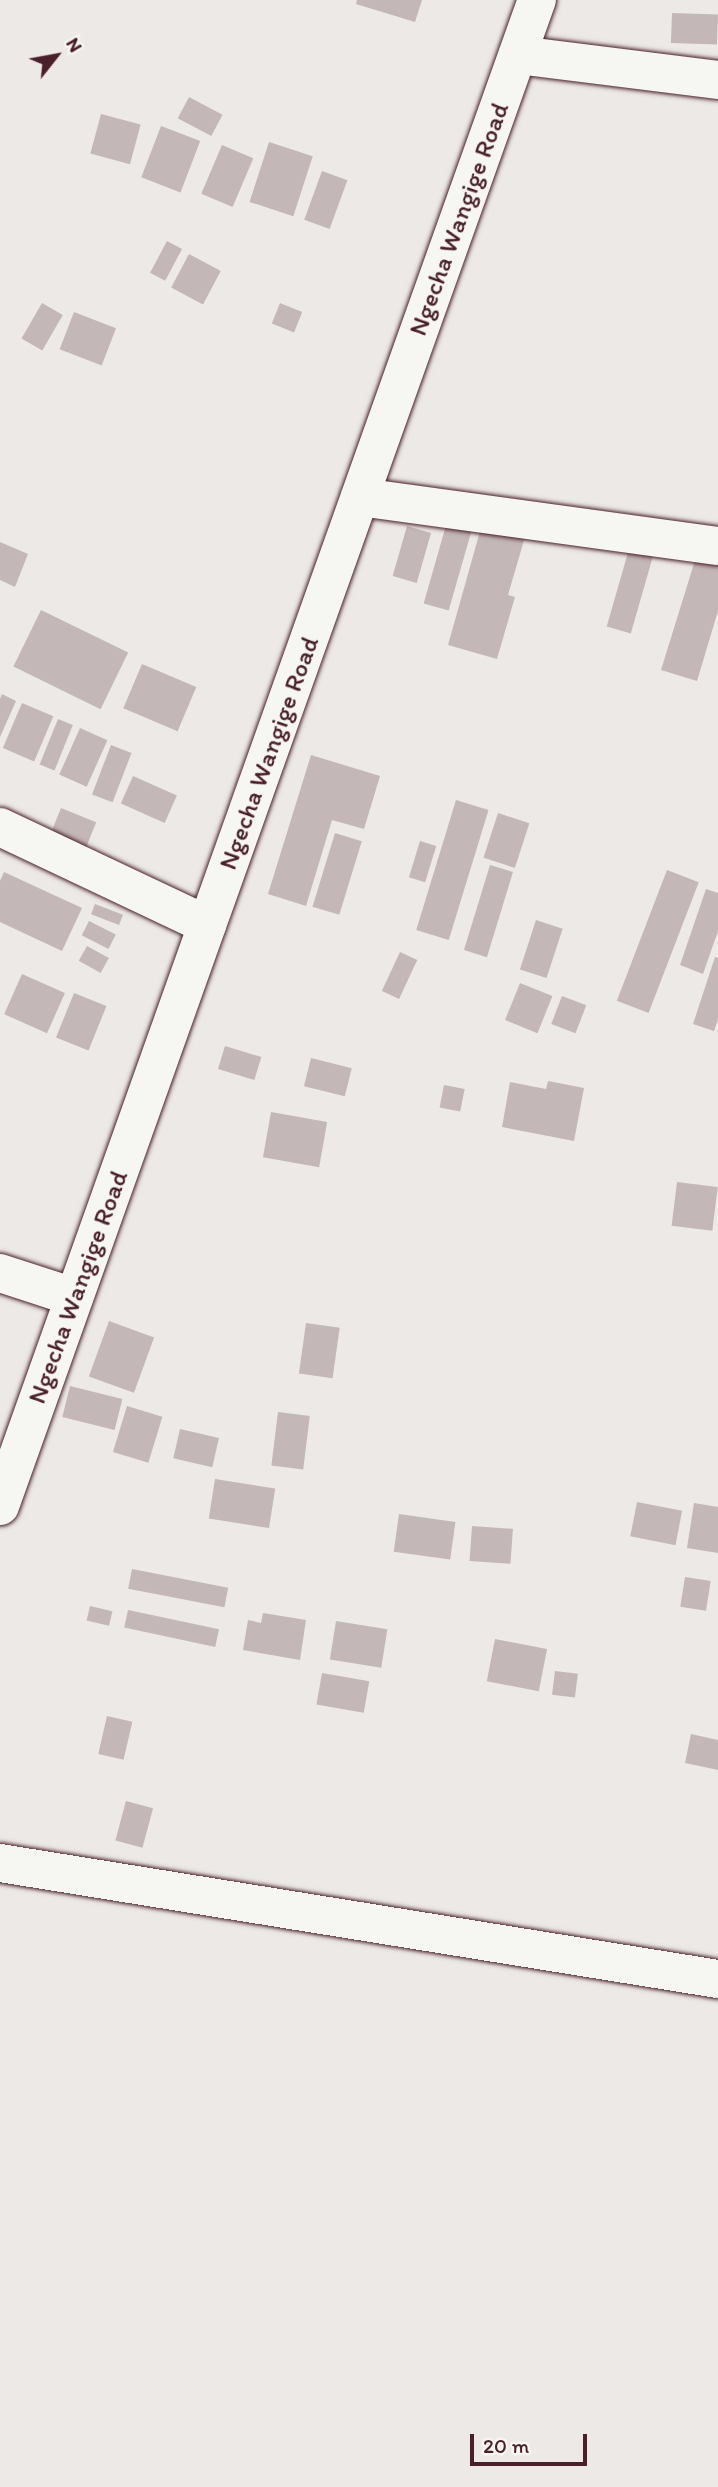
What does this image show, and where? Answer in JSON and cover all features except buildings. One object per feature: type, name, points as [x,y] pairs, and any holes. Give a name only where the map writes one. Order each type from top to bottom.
[{"type":"street","name":"Ngecha Wangige Road","points":[[0,1506],[537,0]]},
{"type":"street","points":[[518,55],[718,80]]},
{"type":"street","points":[[360,497],[718,546]]},
{"type":"street","points":[[0,827],[207,925]]},
{"type":"street","points":[[0,1273],[74,1297]]},
{"type":"street","points":[[0,1863],[718,1979]]}]
